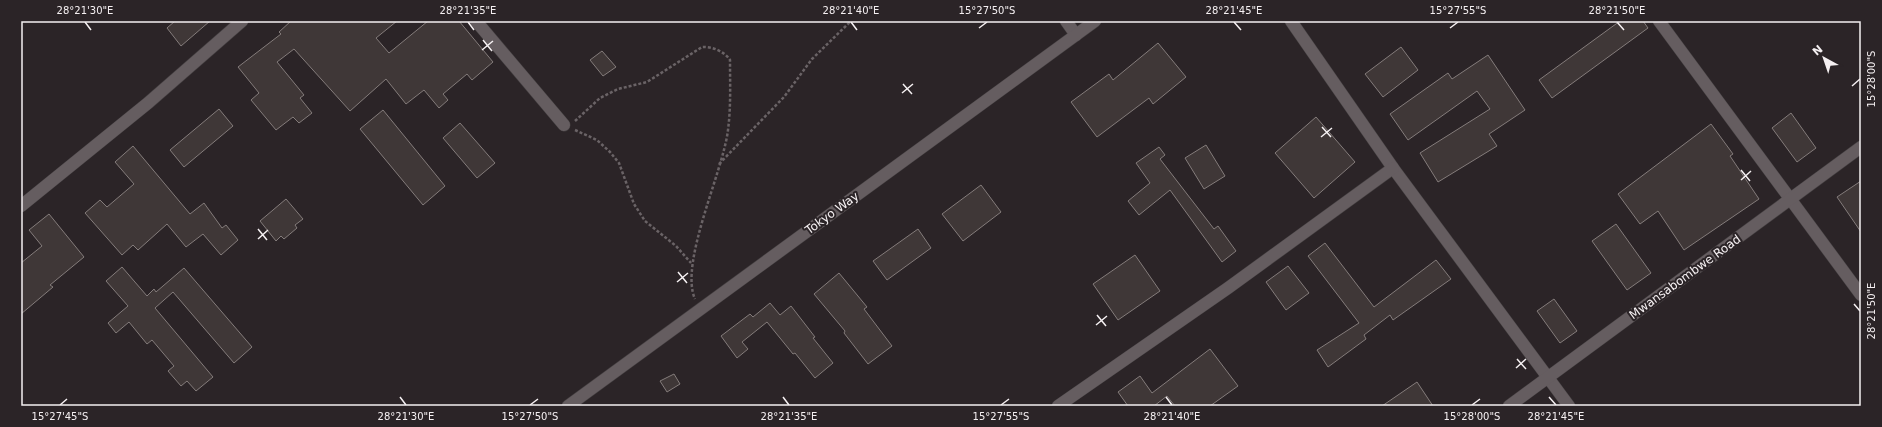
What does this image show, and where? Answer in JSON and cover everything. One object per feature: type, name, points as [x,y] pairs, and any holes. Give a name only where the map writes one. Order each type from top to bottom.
[{"type":"street","points":[[21,206],[148,103],[242,21]]},
{"type":"street","points":[[476,21],[567,126]]},
{"type":"street","points":[[1066,21],[1076,35]]},
{"type":"street","name":"Tokyo Way","points":[[568,406],[1095,21]]},
{"type":"street","points":[[1291,21],[1393,168],[1569,406]]},
{"type":"street","points":[[1659,21],[1861,296]]},
{"type":"street","name":"Mwansabombwe Road","points":[[1509,406],[1861,147]]},
{"type":"street","points":[[1058,406],[1228,288],[1393,168]]},
{"type":"path","points":[[719,164],[784,97],[812,59],[851,21]]},
{"type":"path","points":[[692,263],[676,246],[644,221],[634,204],[619,163],[610,152],[593,137],[567,126],[600,98],[618,89],[647,82],[702,47],[707,46],[727,55],[730,60],[728,131],[692,263],[692,292],[701,309]]},
{"type":"building","points":[[175,21],[210,21],[181,46],[167,28]]},
{"type":"building","points":[[291,21],[397,21],[376,38],[389,53],[428,21],[459,21],[493,62],[472,80],[467,74],[443,94],[448,100],[439,108],[424,90],[406,104],[386,79],[350,111],[294,49],[277,62],[304,95],[300,98],[312,113],[299,123],[293,117],[276,130],[251,100],[259,93],[238,67],[281,34],[279,32]]},
{"type":"building","points":[[1620,21],[1643,21],[1648,28],[1552,98],[1539,80]]},
{"type":"building","points":[[1158,43],[1186,77],[1153,104],[1149,98],[1097,137],[1071,102],[1109,74],[1113,80]]},
{"type":"building","points":[[1401,47],[1418,70],[1383,97],[1365,74]]},
{"type":"building","points":[[602,51],[616,67],[603,76],[590,60]]},
{"type":"building","points":[[1488,55],[1525,110],[1489,134],[1497,146],[1438,182],[1420,153],[1490,109],[1477,91],[1408,140],[1390,114],[1448,73],[1452,79]]},
{"type":"building","points":[[219,109],[233,126],[184,167],[170,150]]},
{"type":"building","points":[[383,110],[445,186],[423,205],[360,129]]},
{"type":"building","points":[[1791,113],[1816,148],[1797,162],[1772,128]]},
{"type":"building","points":[[1316,117],[1355,162],[1314,198],[1275,153]]},
{"type":"building","points":[[460,123],[495,163],[477,178],[443,138]]},
{"type":"building","points":[[1711,124],[1733,154],[1730,156],[1759,199],[1684,250],[1658,211],[1640,224],[1618,194]]},
{"type":"building","points":[[1206,145],[1225,176],[1204,189],[1185,158]]},
{"type":"building","points":[[133,146],[190,214],[204,203],[222,228],[226,225],[238,240],[221,255],[203,234],[186,247],[167,224],[138,250],[133,245],[122,255],[85,213],[100,200],[107,207],[134,184],[115,162]]},
{"type":"building","points":[[1159,147],[1165,155],[1160,159],[1214,229],[1218,226],[1236,251],[1222,262],[1170,190],[1139,215],[1128,201],[1150,183],[1136,163]]},
{"type":"building","points":[[1861,181],[1861,232],[1837,197]]},
{"type":"building","points":[[981,185],[1001,212],[963,241],[942,214]]},
{"type":"building","points":[[286,199],[303,219],[295,225],[297,228],[284,239],[281,236],[276,241],[260,221]]},
{"type":"building","points":[[49,214],[84,257],[50,285],[53,287],[21,314],[21,263],[42,246],[29,230]]},
{"type":"building","points":[[1616,224],[1651,273],[1627,290],[1592,241]]},
{"type":"building","points":[[918,229],[931,248],[887,280],[873,261]]},
{"type":"building","points":[[1325,243],[1374,307],[1436,260],[1451,279],[1393,320],[1390,315],[1364,335],[1366,339],[1328,367],[1317,350],[1359,323],[1308,256]]},
{"type":"building","points":[[1135,255],[1160,291],[1118,320],[1093,284]]},
{"type":"building","points":[[1288,266],[1309,293],[1286,310],[1266,282]]},
{"type":"building","points":[[122,267],[147,296],[154,289],[156,292],[184,268],[252,347],[234,363],[173,292],[155,308],[213,377],[196,391],[187,381],[181,386],[168,371],[174,366],[152,340],[147,344],[129,322],[116,333],[108,323],[128,306],[106,281]]},
{"type":"building","points":[[839,273],[867,307],[864,309],[892,346],[868,364],[844,333],[845,331],[814,294]]},
{"type":"building","points":[[1554,299],[1577,331],[1560,343],[1537,311]]},
{"type":"building","points":[[770,303],[780,315],[791,306],[815,337],[813,338],[833,363],[815,378],[767,322],[742,342],[748,349],[737,358],[721,336],[750,314],[753,317]]},
{"type":"building","points":[[1210,349],[1238,386],[1210,406],[1175,406],[1167,396],[1154,406],[1128,406],[1118,392],[1140,376],[1152,393]]},
{"type":"building","points":[[674,374],[680,384],[667,392],[660,381]]},
{"type":"building","points":[[1417,382],[1433,406],[1382,406]]}]
